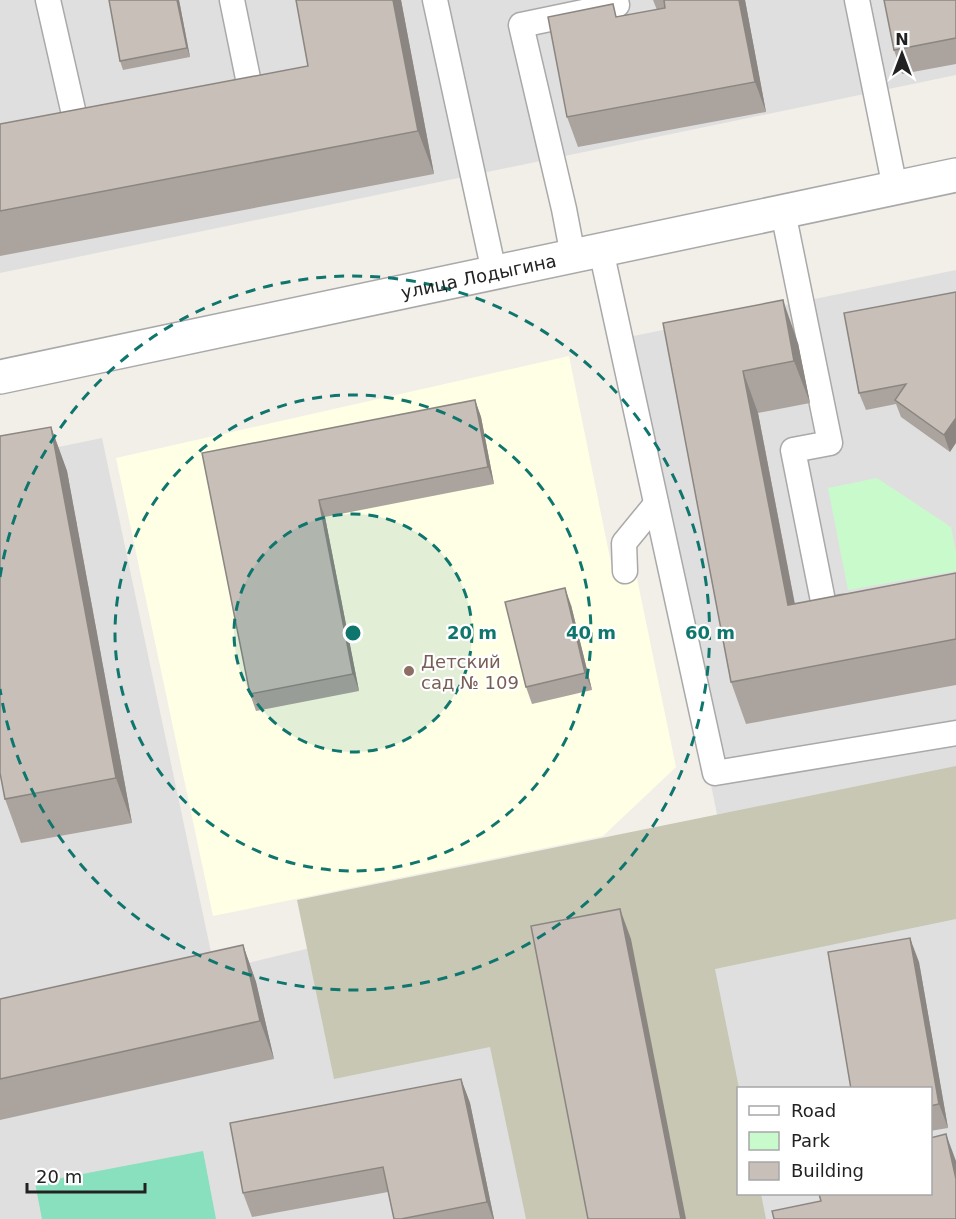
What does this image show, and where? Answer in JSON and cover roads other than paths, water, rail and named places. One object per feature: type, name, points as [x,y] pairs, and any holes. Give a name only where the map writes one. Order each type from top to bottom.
[{"type":"street","name":"улица Лодыгина","points":[[0,377],[956,175]]},
{"type":"lane","points":[[48,0],[76,123],[111,117]]},
{"type":"lane","points":[[216,99],[251,93],[232,0]]},
{"type":"lane","points":[[435,0],[494,272]]},
{"type":"lane","points":[[616,0],[617,5],[521,25],[564,209],[587,253],[656,504],[715,773],[956,733]]},
{"type":"lane","points":[[857,0],[895,188]]},
{"type":"lane","points":[[783,212],[830,443],[793,450],[825,611],[869,602]]},
{"type":"lane","points":[[625,571],[624,543],[656,504]]},
{"type":"place","name":"Детский сад № 109","points":[[409,671]]}]
